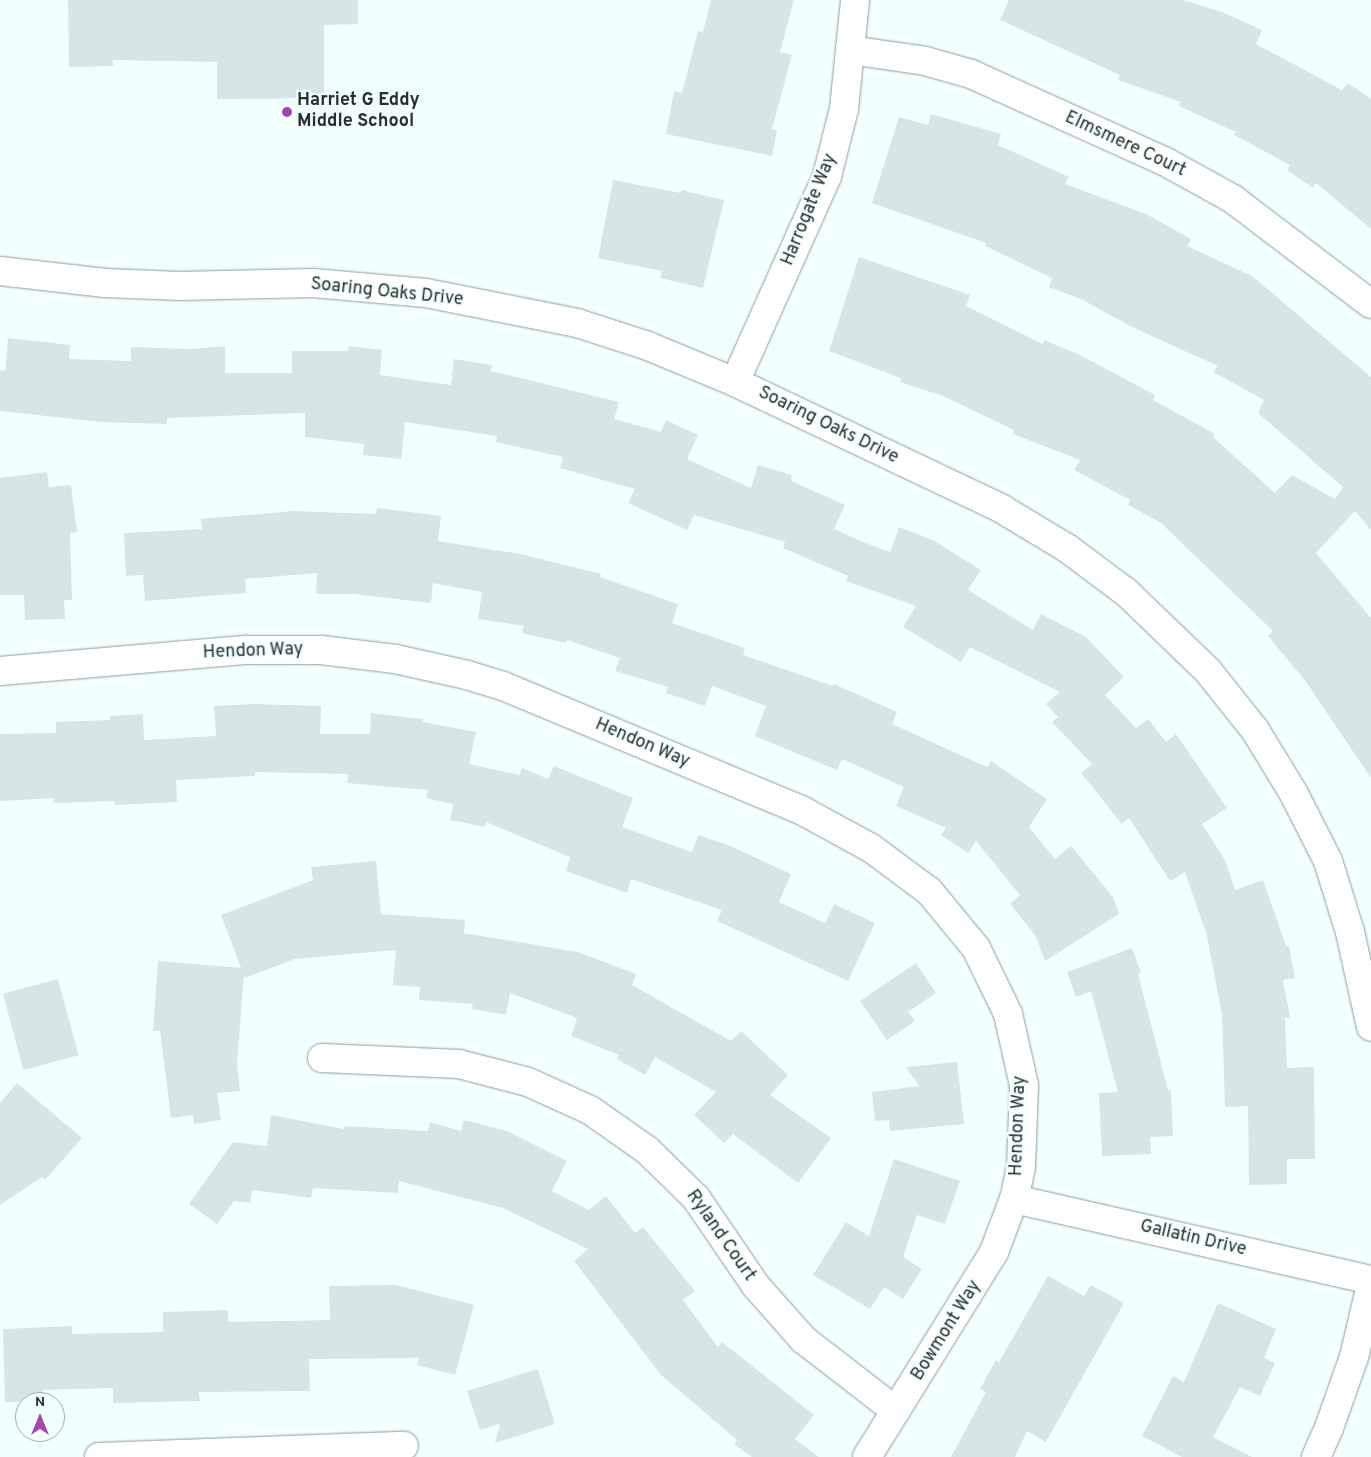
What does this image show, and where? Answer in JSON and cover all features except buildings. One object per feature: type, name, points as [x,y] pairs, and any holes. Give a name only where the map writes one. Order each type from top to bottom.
[{"type":"street","name":"Harrogate Way","points":[[735,382],[827,176],[844,109],[854,0]]},
{"type":"street","name":"Elmsmere Court","points":[[850,50],[907,58],[971,74],[1166,162],[1233,199],[1371,304]]},
{"type":"street","name":"Soaring Oaks Drive","points":[[0,271],[105,283],[180,286],[313,283],[426,293],[577,323],[648,346],[735,382],[1002,509],[1067,548],[1127,592],[1208,671],[1254,730],[1294,794],[1360,929],[1371,1027]]},
{"type":"street","name":"Hendon Way","points":[[0,672],[247,650],[321,650],[395,659],[503,686],[804,811],[838,828],[894,864],[929,891],[970,940],[994,980],[1013,1031],[1024,1085],[1021,1167],[1014,1199]]},
{"type":"street","name":"Ryland Court","points":[[322,1058],[459,1064],[528,1082],[590,1110],[647,1150],[696,1198],[756,1286],[785,1321],[896,1411]]},
{"type":"street","name":"Gallatin Drive","points":[[1014,1199],[1371,1280]]},
{"type":"street","name":"Bowmont Way","points":[[867,1457],[977,1284],[994,1252],[1014,1199]]},
{"type":"street","points":[[1316,1457],[1329,1428],[1354,1357],[1371,1285]]},
{"type":"street","points":[[99,1457],[404,1446]]},
{"type":"place","name":"Harriet G Eddy Middle School","points":[[287,112]]}]
